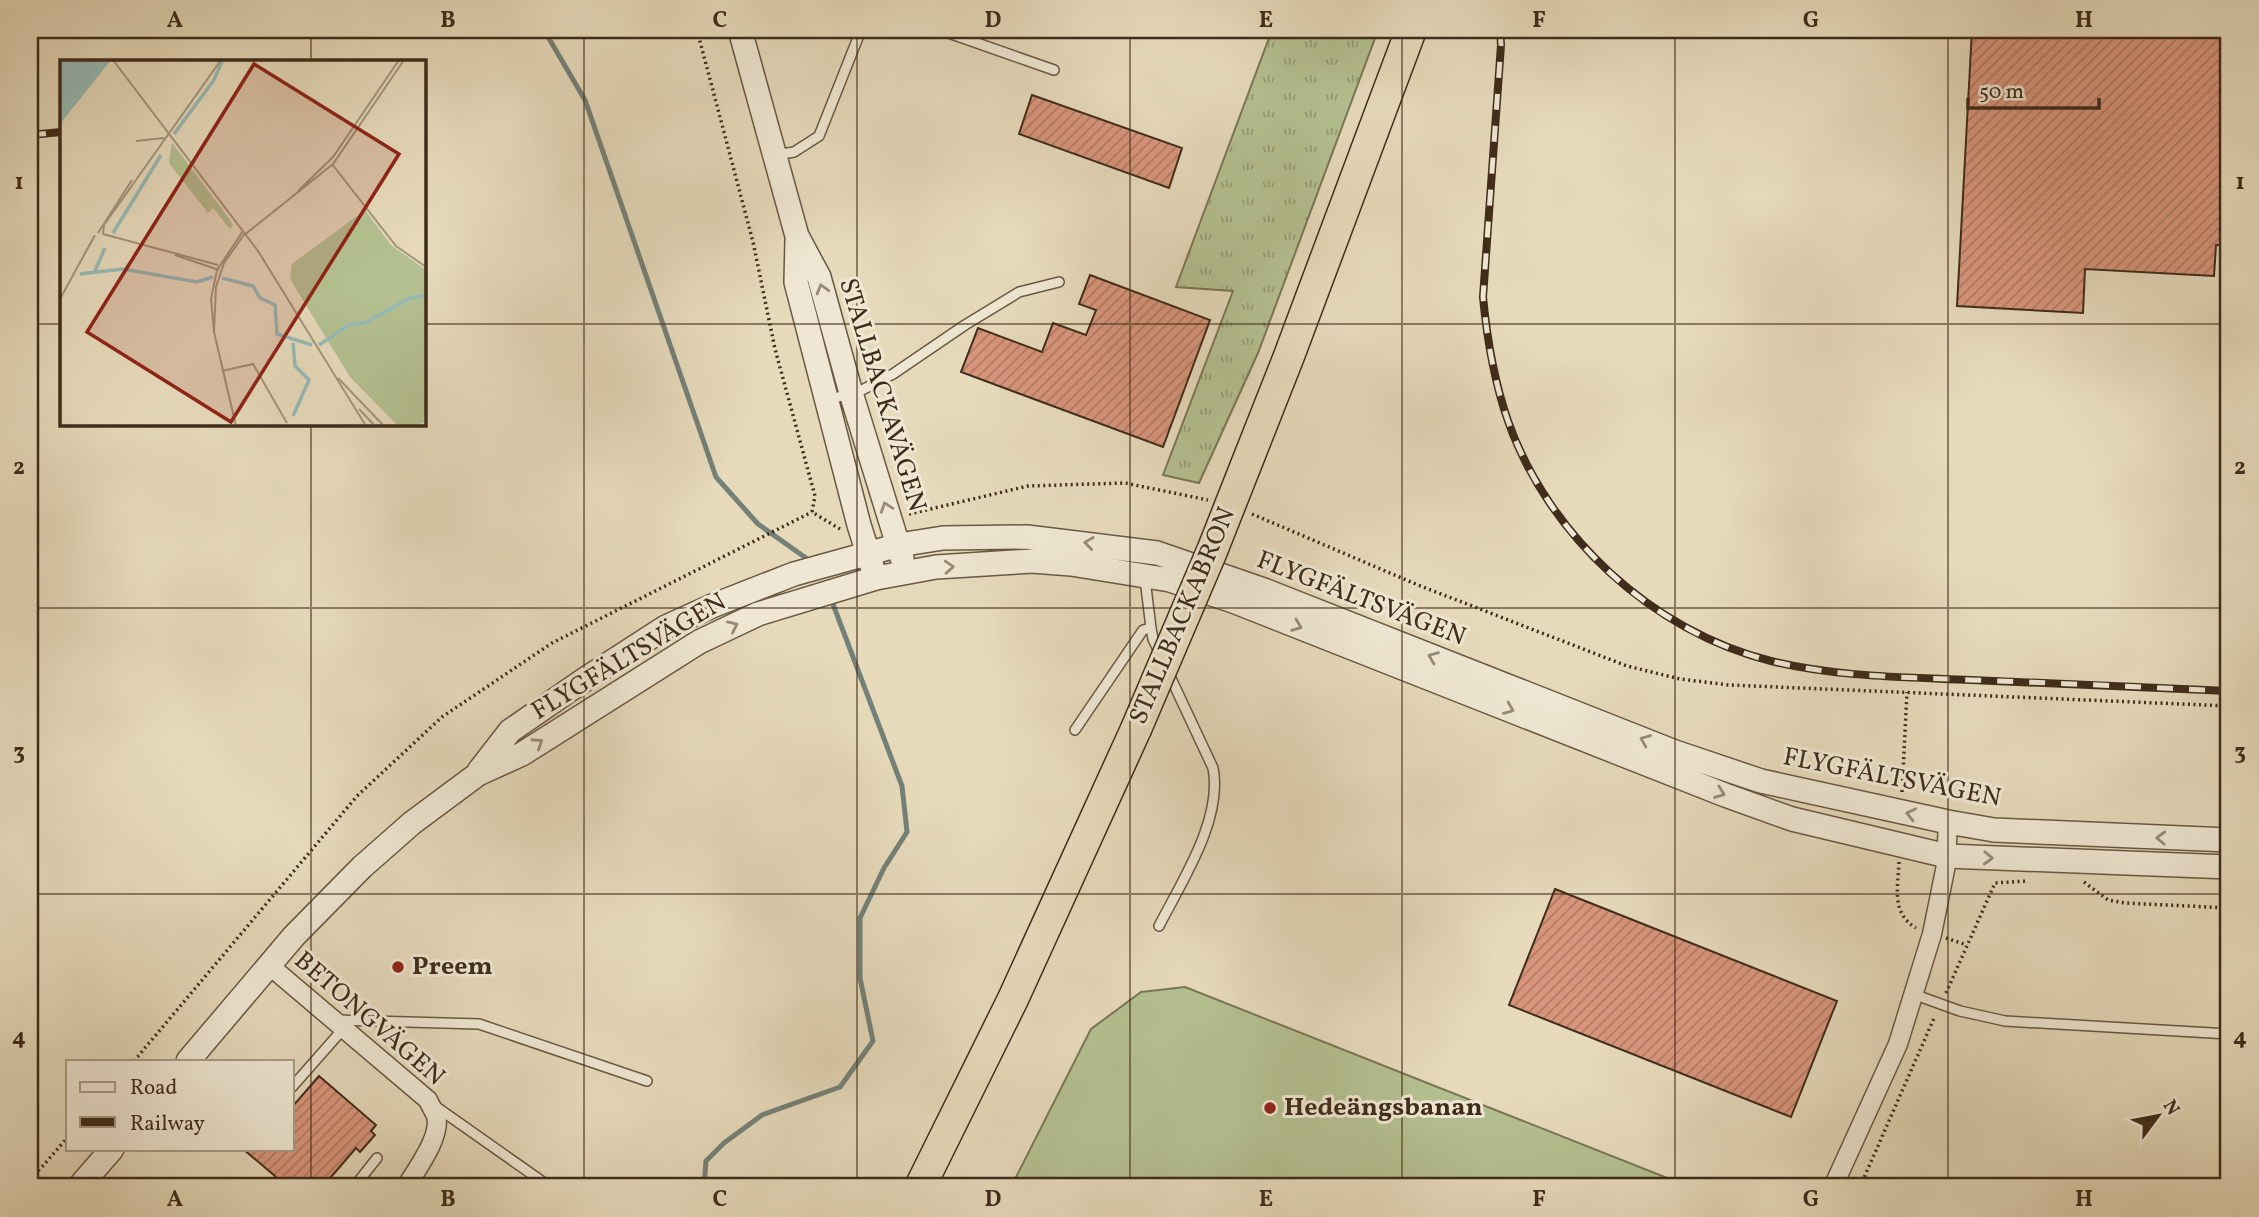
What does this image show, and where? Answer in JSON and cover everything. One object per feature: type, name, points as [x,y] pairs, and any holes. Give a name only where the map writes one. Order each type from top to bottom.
[{"type":"highway","name":"STALLBACKABRON","points":[[920,1187],[1013,999],[1136,729],[1212,551],[1284,369],[1411,30]]},
{"type":"street","name":"STALLBACKAVÄGEN","points":[[740,30],[797,236],[819,278],[906,573]]},
{"type":"street","name":"STALLBACKAVÄGEN","points":[[797,236],[796,282],[867,552],[867,580]]},
{"type":"street","name":"FLYGFÄLTSVÄGEN","points":[[478,774],[510,731],[666,627],[712,606],[794,573],[867,552],[943,538],[1027,537],[1157,553],[1264,590],[1675,752],[1761,780],[1994,830],[2229,840]]},
{"type":"street","name":"FLYGFÄLTSVÄGEN","points":[[189,1060],[295,936],[362,867],[412,823],[478,774],[522,754],[699,642],[758,614],[867,580],[936,568],[1032,561],[1071,564],[1170,580],[1233,601],[1792,819],[1947,856],[2229,867]]},
{"type":"street","points":[[1833,1187],[1898,1044],[1932,934],[1947,856],[1948,822]]},
{"type":"street","name":"BETONGVÄGEN","points":[[270,966],[428,1100],[436,1117],[436,1129],[429,1149],[406,1187]]},
{"type":"street","points":[[79,1187],[111,1150]]},
{"type":"lane","points":[[774,155],[794,152],[819,136],[861,30]]},
{"type":"lane","points":[[940,30],[1054,70]]},
{"type":"lane","points":[[826,401],[893,374],[1019,292],[1059,282]]},
{"type":"lane","points":[[1145,577],[1153,639],[1213,768],[1216,783],[1215,800],[1203,836],[1159,926]]},
{"type":"lane","points":[[1075,730],[1143,630],[1151,628]]},
{"type":"lane","points":[[1913,994],[1960,1011],[2005,1021],[2229,1034]]},
{"type":"lane","points":[[294,1084],[339,1024],[479,1024],[647,1081]]},
{"type":"lane","points":[[428,1100],[550,1187]]},
{"type":"lane","points":[[369,1187],[357,1184],[377,1158]]},
{"type":"path","points":[[697,30],[753,242],[775,349],[815,496],[813,512]]},
{"type":"path","points":[[890,518],[1028,486],[1125,483],[1218,502]]},
{"type":"path","points":[[1241,510],[1418,584],[1614,661],[1680,679],[1729,685],[2229,706]]},
{"type":"path","points":[[813,512],[841,529],[859,525]]},
{"type":"path","points":[[135,1060],[357,796],[442,717],[552,643],[813,512]]},
{"type":"path","points":[[1860,1187],[1995,883],[2035,880]]},
{"type":"path","points":[[2079,880],[2108,900],[2229,908]]},
{"type":"path","points":[[30,1178],[66,1139]]},
{"type":"green space","points":[[1272,30],[1378,30],[1258,353],[1199,483],[1163,475],[1233,291],[1176,287]]},
{"type":"green space","name":"Hedeängsbanan","points":[[1185,987],[1690,1187],[1011,1187],[1091,1029],[1141,992]]},
{"type":"building","points":[[1972,30],[2229,30],[2229,245],[2216,245],[2214,276],[2085,269],[2083,313],[1957,306]]},
{"type":"building","points":[[1032,95],[1182,148],[1169,188],[1019,134]]},
{"type":"building","points":[[1090,275],[1210,320],[1163,447],[961,372],[978,328],[1042,352],[1053,323],[1086,335],[1096,310],[1079,304]]},
{"type":"building","points":[[1555,889],[1837,1001],[1791,1117],[1509,1005]]},
{"type":"building","points":[[319,1076],[376,1125],[371,1131],[375,1135],[360,1152],[356,1148],[331,1177],[342,1187],[288,1187],[244,1150],[294,1150],[294,1105]]},
{"type":"waterway","points":[[544,30],[585,100],[716,477],[758,524],[806,558],[809,563]]},
{"type":"waterway","points":[[704,1187],[706,1161],[724,1143],[762,1115],[840,1087],[873,1041],[860,978],[860,918],[884,868],[907,832],[902,786],[831,599]]},
{"type":"railway","points":[[1500,30],[1483,297],[1492,360],[1508,421],[1526,463],[1549,503],[1610,573],[1646,602],[1686,627],[1727,647],[1796,666],[1895,677],[2229,691]]},
{"type":"railway","points":[[30,135],[60,132]]},
{"type":"place","name":"Preem","points":[[398,967]]},
{"type":"place","name":"Hedeängsbanan","points":[[1270,1108]]}]
